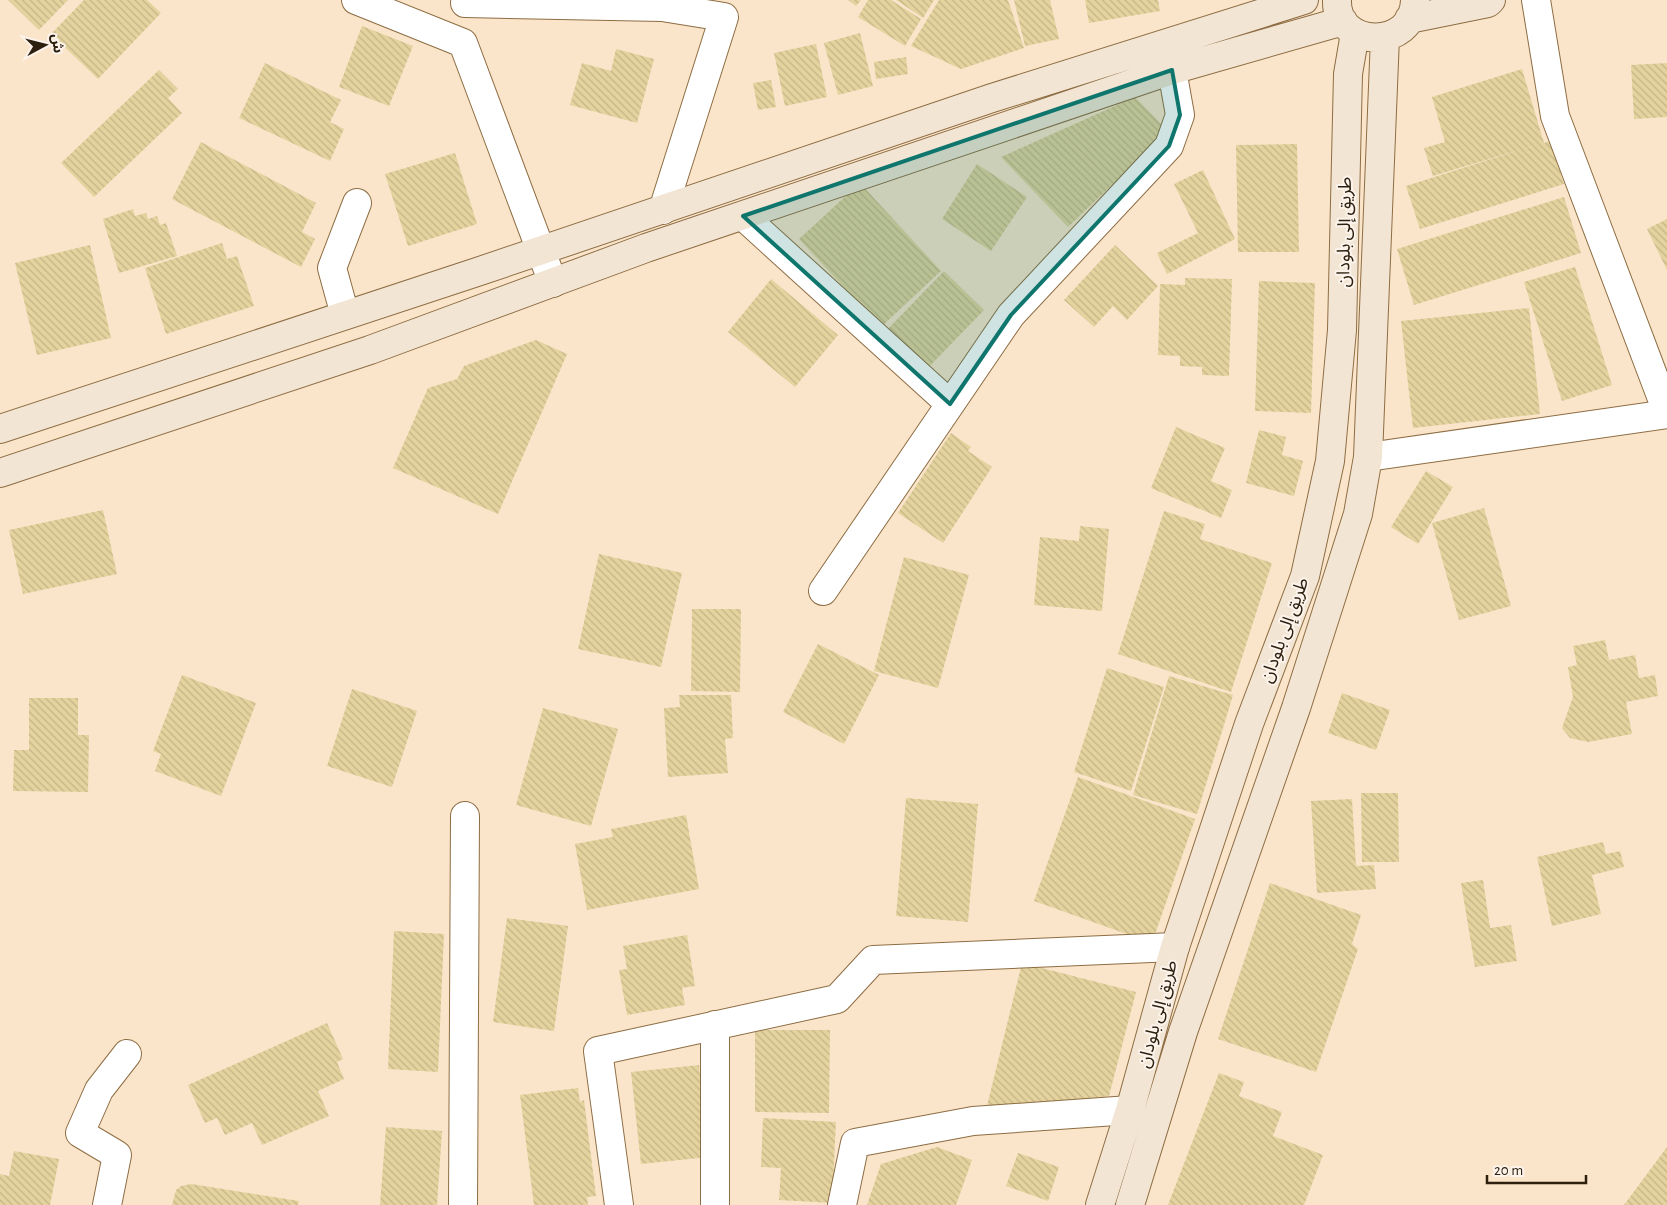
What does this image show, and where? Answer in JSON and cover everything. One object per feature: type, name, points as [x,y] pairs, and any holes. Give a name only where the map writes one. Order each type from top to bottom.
[{"type":"main road","points":[[0,429],[663,210],[992,98],[1304,0]]},
{"type":"main road","points":[[0,473],[370,350],[646,248],[1172,70],[1345,18],[1370,38],[1385,37],[1399,31],[1412,10],[1488,3],[1491,0]]},
{"type":"main road","name":"طريق إلى بلودان","points":[[1100,1205],[1130,1110],[1175,947],[1249,724],[1305,576],[1330,461],[1342,330],[1348,74],[1345,18]]},
{"type":"main road","points":[[1130,1205],[1184,1032],[1296,708],[1358,514],[1368,457],[1385,37]]},
{"type":"street","points":[[356,0],[463,43]]},
{"type":"street","points":[[1368,457],[1667,413],[1555,116],[1536,0]]},
{"type":"street","points":[[553,283],[463,43],[465,2],[662,4],[729,9],[663,210]]},
{"type":"street","points":[[823,591],[1011,315],[1168,146],[1180,115],[1172,70]]},
{"type":"street","points":[[345,315],[332,268],[357,203]]},
{"type":"street","points":[[743,216],[950,404]]},
{"type":"street","points":[[463,1205],[466,816]]},
{"type":"street","points":[[619,1205],[598,1050],[837,999],[873,960],[1175,947]]},
{"type":"street","points":[[715,1026],[716,1205]]},
{"type":"street","points":[[107,1205],[117,1155],[80,1133],[99,1090],[127,1054]]},
{"type":"street","points":[[842,1205],[856,1143],[973,1121],[1130,1110]]},
{"type":"highlighted area","points":[[1172,70],[1180,115],[1169,146],[1011,315],[950,404],[743,216]]},
{"type":"building","points":[[8,0],[68,0],[39,30]]},
{"type":"building","points":[[84,0],[147,0],[161,13],[98,79],[51,34]]},
{"type":"building","points":[[848,0],[861,0],[856,6]]},
{"type":"building","points":[[868,0],[891,0],[921,19],[905,46],[858,17]]},
{"type":"building","points":[[896,0],[934,0],[923,18]]},
{"type":"building","points":[[939,0],[1008,0],[1024,48],[961,69],[911,46]]},
{"type":"building","points":[[1014,0],[1050,0],[1059,39],[1025,46]]},
{"type":"building","points":[[1085,0],[1158,0],[1160,11],[1089,23]]},
{"type":"building","points":[[362,26],[413,46],[389,106],[339,87]]},
{"type":"building","points":[[860,33],[873,86],[838,95],[824,43]]},
{"type":"building","points":[[816,44],[827,97],[785,106],[774,53]]},
{"type":"building","points":[[616,49],[654,59],[637,123],[570,105],[582,63],[611,71]]},
{"type":"building","points":[[906,57],[908,74],[876,79],[874,62]]},
{"type":"building","points":[[265,63],[341,100],[330,122],[344,129],[330,161],[239,118]]},
{"type":"building","points":[[1667,63],[1667,117],[1634,119],[1631,65]]},
{"type":"building","points":[[1522,69],[1544,143],[1550,141],[1564,184],[1420,229],[1406,186],[1539,144],[1433,176],[1424,148],[1445,142],[1432,97]]},
{"type":"building","points":[[159,70],[178,89],[168,98],[182,113],[94,197],[61,163]]},
{"type":"building","points":[[771,80],[776,107],[758,110],[753,83]]},
{"type":"building","points":[[1135,97],[1168,131],[1068,227],[1001,157]]},
{"type":"building","points":[[201,142],[316,203],[302,232],[315,239],[301,267],[172,199]]},
{"type":"building","points":[[1297,144],[1299,252],[1238,252],[1236,145]]},
{"type":"building","points":[[455,153],[477,224],[408,246],[385,174]]},
{"type":"building","points":[[977,164],[1027,197],[991,251],[942,219]]},
{"type":"building","points":[[1203,170],[1235,239],[1167,274],[1157,253],[1198,233],[1174,184]]},
{"type":"building","points":[[860,183],[941,271],[881,327],[799,239]]},
{"type":"building","points":[[1564,197],[1581,253],[1414,305],[1397,249]]},
{"type":"building","points":[[133,209],[135,216],[146,213],[148,219],[157,216],[160,225],[166,223],[177,256],[119,273],[103,219]]},
{"type":"building","points":[[1667,219],[1667,270],[1647,229]]},
{"type":"building","points":[[222,243],[227,259],[237,256],[254,306],[166,334],[145,268]]},
{"type":"building","points":[[90,245],[111,338],[37,355],[15,263]]},
{"type":"building","points":[[1115,245],[1158,286],[1127,320],[1113,306],[1094,327],[1064,300]]},
{"type":"building","points":[[1575,267],[1612,385],[1562,401],[1524,282]]},
{"type":"building","points":[[944,271],[984,310],[924,372],[884,333]]},
{"type":"building","points":[[1185,278],[1232,279],[1229,376],[1202,375],[1202,367],[1180,366],[1180,356],[1158,355],[1160,284],[1185,285]]},
{"type":"building","points":[[771,279],[838,335],[795,387],[728,332]]},
{"type":"building","points":[[1259,281],[1315,283],[1311,413],[1255,411]]},
{"type":"building","points":[[1529,308],[1540,414],[1413,428],[1401,321]]},
{"type":"building","points":[[536,340],[567,354],[498,514],[393,468],[428,388],[457,379],[464,366]]},
{"type":"building","points":[[1176,427],[1225,448],[1211,481],[1232,490],[1221,518],[1151,488]]},
{"type":"building","points":[[1259,430],[1286,437],[1282,455],[1303,461],[1294,496],[1246,483]]},
{"type":"building","points":[[951,433],[971,447],[968,451],[992,467],[943,543],[898,513]]},
{"type":"building","points":[[1426,471],[1453,487],[1418,544],[1391,527]]},
{"type":"building","points":[[1484,508],[1511,606],[1459,620],[1432,523]]},
{"type":"building","points":[[103,510],[117,574],[23,594],[9,530]]},
{"type":"building","points":[[1164,511],[1205,524],[1200,539],[1272,563],[1231,692],[1118,654]]},
{"type":"building","points":[[1080,526],[1109,529],[1102,611],[1034,605],[1040,537],[1079,541]]},
{"type":"building","points":[[599,554],[682,573],[661,667],[578,649]]},
{"type":"building","points":[[904,557],[969,575],[938,688],[874,671]]},
{"type":"building","points":[[692,609],[741,609],[740,692],[691,691]]},
{"type":"building","points":[[1605,640],[1609,660],[1635,655],[1639,678],[1655,675],[1658,696],[1626,702],[1632,734],[1588,742],[1570,738],[1562,728],[1573,697],[1568,667],[1577,665],[1573,646]]},
{"type":"building","points":[[818,644],[879,675],[844,744],[783,712]]},
{"type":"building","points":[[1107,668],[1164,687],[1131,791],[1074,772]]},
{"type":"building","points":[[182,675],[256,703],[221,796],[155,771],[161,754],[153,751]]},
{"type":"building","points":[[1169,676],[1233,695],[1197,814],[1133,795]]},
{"type":"building","points":[[352,689],[417,711],[392,787],[327,766]]},
{"type":"building","points":[[1342,693],[1390,710],[1376,750],[1328,733]]},
{"type":"building","points":[[679,695],[731,695],[733,738],[725,739],[728,773],[668,777],[664,708],[680,707]]},
{"type":"building","points":[[29,698],[78,698],[78,735],[89,735],[88,792],[13,791],[14,750],[29,750]]},
{"type":"building","points":[[543,708],[618,729],[591,826],[516,805]]},
{"type":"building","points":[[1078,777],[1195,819],[1152,943],[1034,901]]},
{"type":"building","points":[[1361,793],[1398,793],[1399,862],[1362,862]]},
{"type":"building","points":[[906,798],[978,804],[968,922],[896,916]]},
{"type":"building","points":[[1352,799],[1356,866],[1374,865],[1376,889],[1317,893],[1311,801]]},
{"type":"building","points":[[686,815],[699,889],[587,910],[575,844],[613,837],[611,829]]},
{"type":"building","points":[[1603,842],[1606,854],[1620,851],[1624,867],[1592,875],[1601,914],[1552,926],[1537,857]]},
{"type":"building","points":[[1483,880],[1490,928],[1511,925],[1517,961],[1475,967],[1461,883]]},
{"type":"building","points":[[1270,883],[1361,915],[1352,944],[1358,949],[1316,1072],[1218,1039]]},
{"type":"building","points":[[507,918],[568,926],[554,1031],[493,1022]]},
{"type":"building","points":[[394,931],[444,934],[438,1072],[388,1069]]},
{"type":"building","points":[[687,935],[695,986],[682,988],[685,1005],[627,1015],[619,970],[627,969],[623,946]]},
{"type":"building","points":[[1022,963],[1136,992],[1109,1096],[986,1110]]},
{"type":"building","points":[[327,1023],[343,1059],[337,1062],[344,1079],[318,1091],[329,1116],[262,1145],[252,1123],[225,1135],[217,1118],[205,1123],[188,1085]]},
{"type":"building","points":[[755,1030],[830,1030],[829,1113],[755,1112]]},
{"type":"building","points":[[699,1065],[709,1157],[641,1164],[631,1072]]},
{"type":"building","points":[[1219,1073],[1244,1082],[1239,1096],[1282,1112],[1273,1136],[1323,1155],[1304,1205],[1168,1205]]},
{"type":"building","points":[[578,1088],[580,1102],[584,1100],[596,1196],[587,1197],[588,1205],[534,1205],[520,1095]]},
{"type":"building","points":[[763,1118],[836,1122],[832,1203],[779,1200],[781,1168],[761,1167]]},
{"type":"building","points":[[386,1127],[442,1131],[437,1205],[380,1205]]},
{"type":"building","points":[[937,1147],[972,1160],[956,1205],[867,1205],[881,1164]]},
{"type":"building","points":[[1667,1147],[1667,1205],[1624,1205]]},
{"type":"building","points":[[14,1151],[59,1159],[50,1205],[0,1205],[0,1174],[9,1176]]},
{"type":"building","points":[[1018,1153],[1059,1167],[1048,1201],[1006,1186]]},
{"type":"building","points":[[191,1184],[299,1201],[298,1205],[172,1205],[176,1190],[181,1186]]}]
